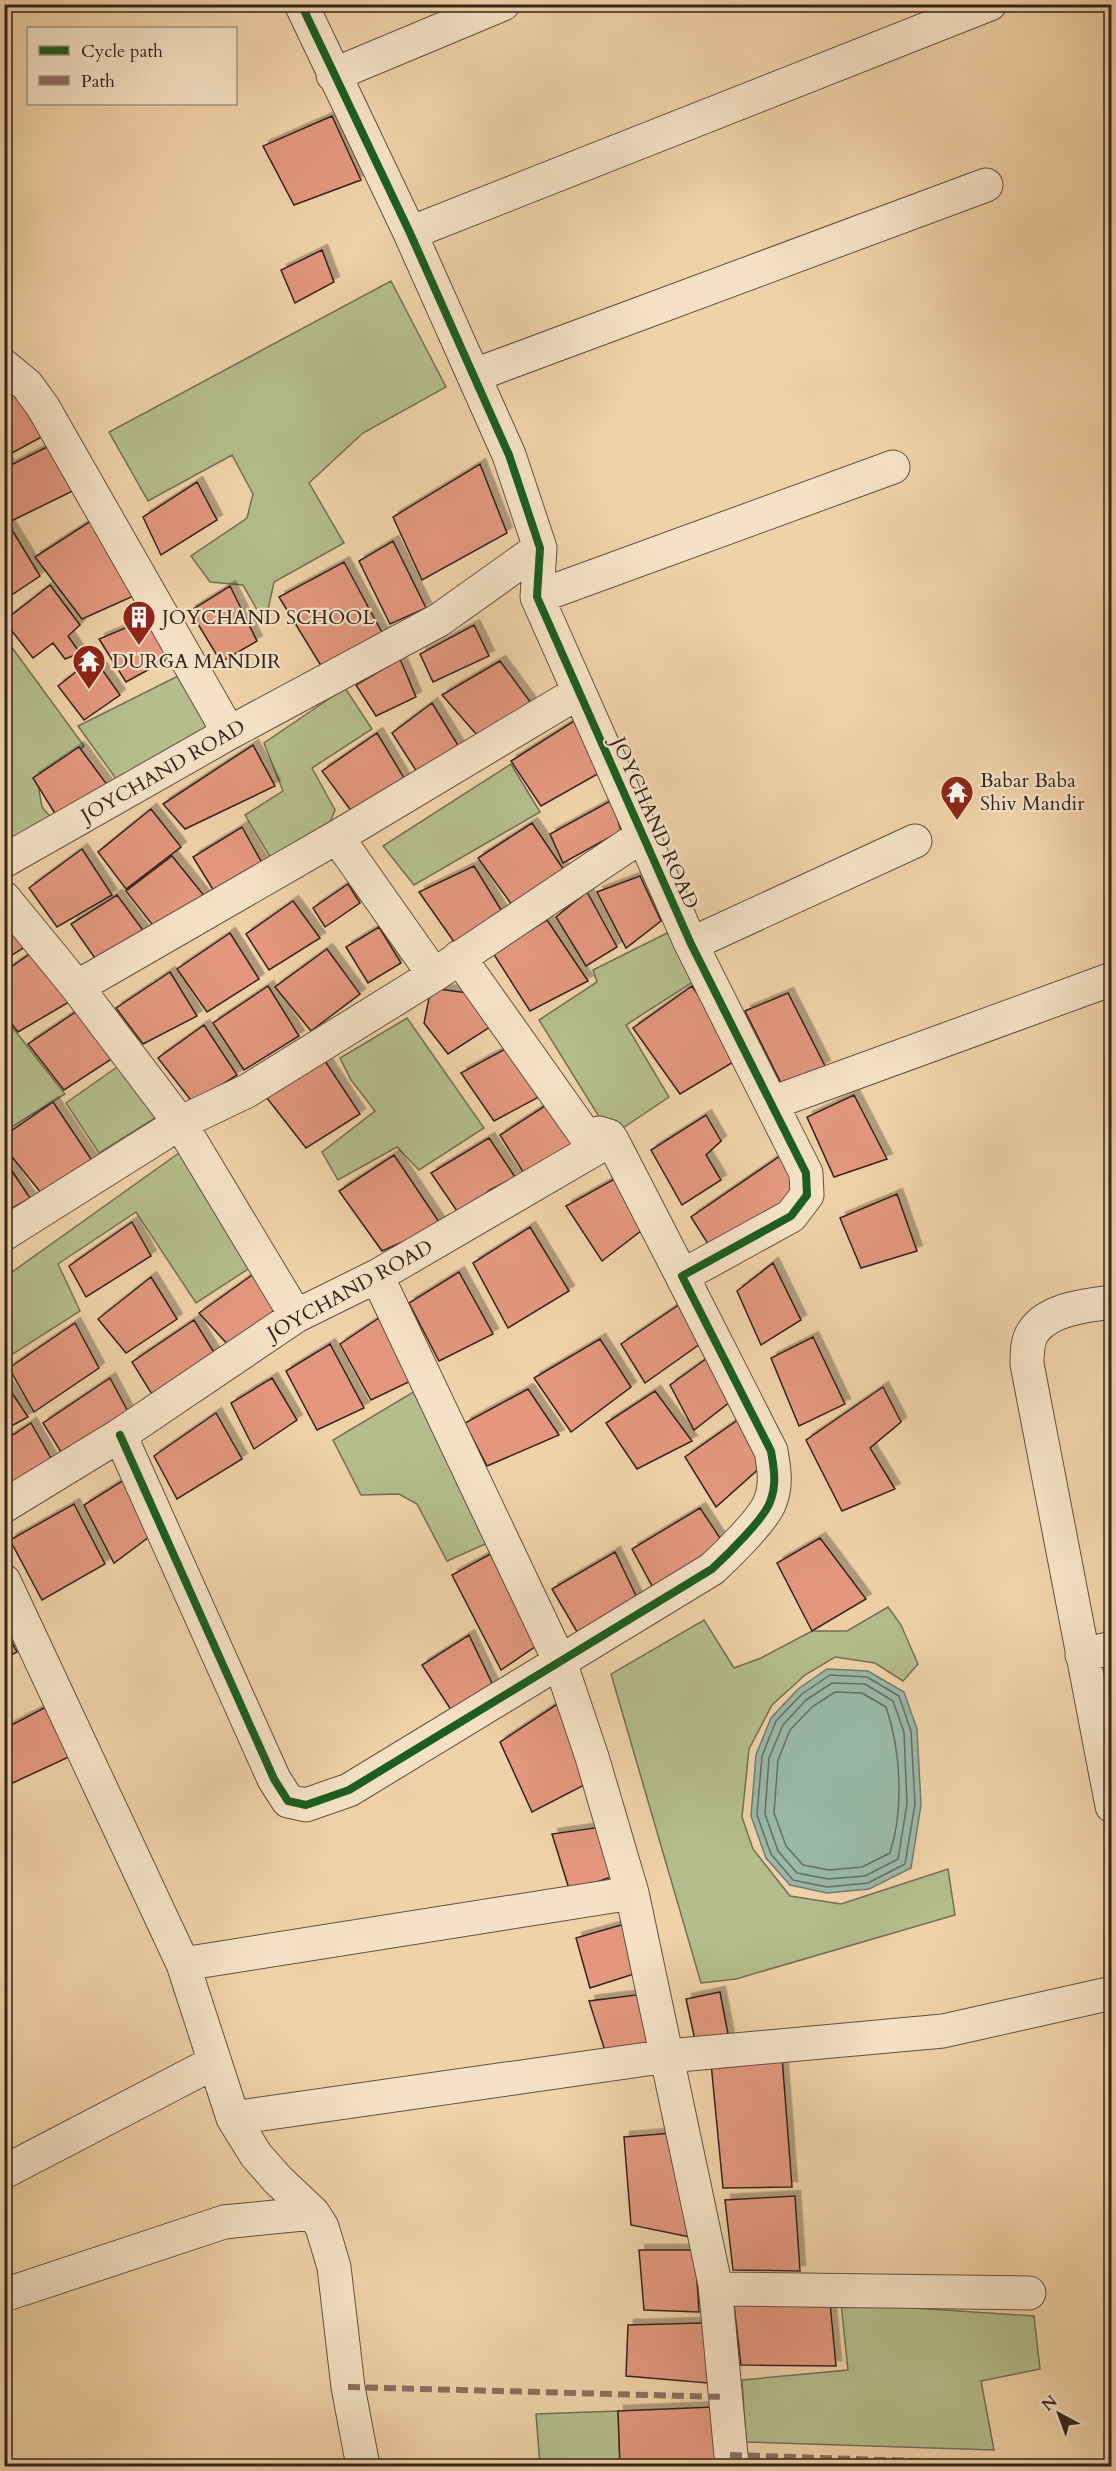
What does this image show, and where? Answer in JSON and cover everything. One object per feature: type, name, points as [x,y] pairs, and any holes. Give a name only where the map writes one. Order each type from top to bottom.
[{"type":"street","points":[[301,4],[475,375],[509,455],[540,548]]},
{"type":"street","points":[[333,75],[503,4]]},
{"type":"street","points":[[410,233],[990,4]]},
{"type":"street","points":[[475,375],[986,185]]},
{"type":"street","points":[[4,366],[27,385],[43,407],[229,733]]},
{"type":"street","points":[[537,597],[892,467]]},
{"type":"street","name":"JOYCHAND ROAD","points":[[4,861],[229,733],[439,620],[540,548]]},
{"type":"street","name":"JOYCHAND ROAD","points":[[540,548],[537,597],[691,944],[806,1173],[807,1195],[791,1216],[682,1276]]},
{"type":"street","points":[[77,987],[337,837],[579,692]]},
{"type":"street","points":[[4,1234],[180,1123],[247,1090],[446,966],[643,835]]},
{"type":"street","points":[[120,1435],[274,1779],[288,1801],[306,1805],[349,1790],[712,1569],[737,1545],[770,1504],[775,1480],[771,1451],[613,1142],[609,1136],[597,1141],[337,837]]},
{"type":"street","points":[[691,944],[915,841]]},
{"type":"street","points":[[4,898],[77,987],[180,1123],[296,1316]]},
{"type":"street","points":[[771,1103],[1112,979]]},
{"type":"street","name":"JOYCHAND ROAD","points":[[4,1506],[120,1435],[296,1316],[377,1276],[597,1141]]},
{"type":"street","points":[[377,1276],[560,1662],[592,1757],[633,1893],[715,2284],[732,2466]]},
{"type":"street","points":[[1112,1302],[1083,1306],[1052,1316],[1034,1330],[1027,1346],[1026,1364],[1097,1652],[1112,1806]]},
{"type":"street","points":[[4,1581],[183,1964],[233,2118],[256,2155],[278,2180],[313,2213],[322,2227],[334,2266],[348,2387],[363,2466]]},
{"type":"street","points":[[183,1964],[633,1893]]},
{"type":"street","points":[[233,2118],[668,2056],[943,2031],[1112,1993]]},
{"type":"street","points":[[4,2172],[215,2062]]},
{"type":"street","points":[[4,2295],[224,2222],[313,2213]]},
{"type":"street","points":[[715,2284],[725,2289],[1029,2293]]},
{"type":"green space","points":[[391,281],[446,387],[363,433],[309,483],[344,543],[274,582],[265,624],[243,585],[210,582],[191,556],[247,518],[253,494],[232,455],[148,501],[109,432]]},
{"type":"green space","points":[[5,638],[84,746],[37,779],[42,807],[63,832],[5,854]]},
{"type":"green space","points":[[184,673],[217,730],[122,787],[78,726]]},
{"type":"green space","points":[[345,688],[372,729],[312,768],[335,810],[327,830],[279,872],[245,815],[283,791],[264,743]]},
{"type":"green space","points":[[511,764],[540,812],[414,885],[383,846]]},
{"type":"green space","points":[[687,923],[713,969],[626,1025],[669,1097],[611,1136],[539,1020],[597,982],[593,970]]},
{"type":"green space","points":[[5,1018],[65,1094],[4,1131]]},
{"type":"green space","points":[[407,1018],[484,1128],[419,1170],[397,1147],[338,1180],[322,1152],[375,1111],[351,1080],[340,1058]]},
{"type":"green space","points":[[120,1065],[160,1115],[99,1153],[66,1103]]},
{"type":"green space","points":[[186,1148],[265,1258],[196,1303],[136,1212],[58,1264],[80,1311],[5,1359],[5,1277]]},
{"type":"green space","points":[[420,1388],[497,1539],[447,1561],[417,1504],[399,1494],[361,1495],[333,1440]]},
{"type":"green space","points":[[888,1607],[901,1625],[918,1664],[903,1681],[875,1663],[835,1657],[805,1675],[772,1705],[749,1749],[742,1817],[753,1849],[790,1896],[841,1904],[948,1869],[955,1915],[736,1979],[701,1983],[611,1674],[704,1620],[734,1668],[761,1658],[812,1631],[847,1631]]},
{"type":"green space","points":[[841,2303],[1034,2316],[1040,2369],[981,2381],[994,2450],[746,2442],[742,2380],[848,2370]]},
{"type":"green space","points":[[618,2411],[620,2466],[540,2466],[536,2414]]},
{"type":"water","points":[[827,1669],[868,1671],[904,1692],[917,1729],[921,1805],[911,1868],[869,1889],[827,1893],[790,1885],[766,1858],[751,1816],[756,1755],[771,1718],[798,1689]]},
{"type":"building","points":[[332,116],[361,180],[294,205],[263,146]]},
{"type":"building","points":[[322,250],[334,282],[295,303],[281,270]]},
{"type":"building","points":[[19,388],[47,434],[12,453],[4,442],[4,398]]},
{"type":"building","points":[[57,442],[83,486],[5,524],[4,459],[9,466]]},
{"type":"building","points":[[480,464],[507,533],[422,580],[393,517]]},
{"type":"building","points":[[197,482],[217,520],[161,555],[143,517]]},
{"type":"building","points":[[97,517],[138,594],[82,619],[35,557]]},
{"type":"building","points":[[9,525],[40,576],[4,600],[4,528]]},
{"type":"building","points":[[393,541],[426,608],[390,624],[359,561]]},
{"type":"building","points":[[344,562],[386,640],[326,674],[279,597]]},
{"type":"building","points":[[50,585],[80,625],[68,636],[80,653],[65,659],[53,643],[33,658],[4,621]]},
{"type":"building","points":[[230,586],[257,641],[221,662],[190,611]]},
{"type":"building","name":"JOYCHAND SCHOOL","points":[[154,616],[179,653],[126,682],[99,639]]},
{"type":"building","points":[[474,625],[489,656],[433,682],[420,654]]},
{"type":"building","name":"DURGA MANDIR","points":[[94,658],[120,695],[84,720],[58,686]]},
{"type":"building","points":[[400,659],[416,697],[376,716],[356,685]]},
{"type":"building","points":[[500,661],[534,707],[484,743],[442,695]]},
{"type":"building","points":[[432,703],[464,755],[424,783],[392,733]]},
{"type":"building","points":[[585,714],[610,767],[541,806],[511,761]]},
{"type":"building","points":[[377,733],[407,783],[357,819],[322,771]]},
{"type":"building","points":[[253,745],[275,786],[185,829],[163,804]]},
{"type":"building","points":[[79,747],[111,790],[59,820],[33,778]]},
{"type":"building","points":[[612,800],[621,831],[563,863],[550,834]]},
{"type":"building","points":[[151,809],[181,847],[126,889],[98,852]]},
{"type":"building","points":[[532,823],[566,873],[512,905],[478,858]]},
{"type":"building","points":[[242,827],[267,872],[220,901],[193,857]]},
{"type":"building","points":[[82,849],[112,895],[57,927],[29,888]]},
{"type":"building","points":[[172,856],[206,898],[158,932],[126,891]]},
{"type":"building","points":[[474,866],[506,918],[457,946],[419,892]]},
{"type":"building","points":[[640,876],[661,921],[626,948],[597,892]]},
{"type":"building","points":[[348,884],[360,903],[325,927],[313,908]]},
{"type":"building","points":[[587,892],[617,947],[586,966],[556,917]]},
{"type":"building","points":[[117,895],[145,933],[99,964],[71,924]]},
{"type":"building","points":[[293,901],[320,938],[269,970],[246,934]]},
{"type":"building","points":[[4,905],[30,944],[4,960]]},
{"type":"building","points":[[547,920],[588,981],[530,1011],[493,953]]},
{"type":"building","points":[[379,927],[401,963],[368,983],[346,947]]},
{"type":"building","points":[[230,933],[259,979],[207,1012],[177,969]]},
{"type":"building","points":[[327,949],[360,994],[311,1031],[275,987]]},
{"type":"building","points":[[34,951],[69,1002],[18,1032],[4,1014],[4,972]]},
{"type":"building","points":[[170,972],[197,1016],[143,1044],[116,1008]]},
{"type":"building","points":[[268,986],[299,1036],[244,1070],[213,1023]]},
{"type":"building","points":[[692,986],[740,1058],[680,1094],[633,1028]]},
{"type":"building","points":[[431,988],[468,993],[498,1022],[448,1054],[424,1023]]},
{"type":"building","points":[[788,993],[825,1066],[783,1087],[745,1011]]},
{"type":"building","points":[[80,1009],[113,1058],[64,1090],[28,1044]]},
{"type":"building","points":[[204,1025],[237,1075],[193,1103],[158,1058]]},
{"type":"building","points":[[516,1043],[548,1092],[494,1121],[461,1073]]},
{"type":"building","points":[[323,1058],[360,1114],[306,1148],[263,1093]]},
{"type":"building","points":[[854,1095],[887,1159],[834,1177],[807,1117]]},
{"type":"building","points":[[53,1102],[95,1165],[46,1199],[4,1147],[4,1136]]},
{"type":"building","points":[[551,1102],[582,1150],[530,1183],[500,1135]]},
{"type":"building","points":[[706,1115],[721,1141],[706,1155],[721,1180],[682,1205],[651,1150]]},
{"type":"building","points":[[489,1138],[515,1177],[490,1190],[459,1214],[431,1173]]},
{"type":"building","points":[[783,1154],[797,1199],[710,1247],[691,1217]]},
{"type":"building","points":[[394,1155],[441,1225],[382,1251],[339,1191]]},
{"type":"building","points":[[4,1159],[30,1198],[4,1213]]},
{"type":"building","points":[[618,1177],[646,1227],[602,1261],[566,1206]]},
{"type":"building","points":[[897,1194],[917,1251],[861,1268],[840,1218]]},
{"type":"building","points":[[132,1222],[151,1256],[86,1297],[69,1266]]},
{"type":"building","points":[[530,1227],[569,1291],[508,1328],[473,1263]]},
{"type":"building","points":[[773,1263],[801,1320],[761,1345],[737,1291]]},
{"type":"building","points":[[459,1272],[493,1334],[439,1361],[409,1303]]},
{"type":"building","points":[[255,1273],[280,1313],[230,1347],[199,1313]]},
{"type":"building","points":[[151,1277],[177,1319],[126,1353],[98,1319]]},
{"type":"building","points":[[686,1300],[707,1339],[645,1383],[621,1344]]},
{"type":"building","points":[[382,1316],[417,1378],[371,1400],[340,1344]]},
{"type":"building","points":[[194,1320],[221,1364],[158,1404],[132,1362]]},
{"type":"building","points":[[75,1323],[99,1368],[34,1412],[9,1368]]},
{"type":"building","points":[[813,1337],[845,1404],[799,1426],[771,1358]]},
{"type":"building","points":[[600,1339],[631,1387],[571,1432],[534,1378]]},
{"type":"building","points":[[330,1344],[364,1408],[317,1430],[286,1371]]},
{"type":"building","points":[[710,1356],[735,1398],[694,1430],[670,1385]]},
{"type":"building","points":[[110,1378],[133,1421],[66,1460],[43,1423]]},
{"type":"building","points":[[272,1378],[297,1420],[254,1449],[231,1403]]},
{"type":"building","points":[[4,1381],[28,1417],[4,1430]]},
{"type":"building","points":[[883,1387],[901,1422],[870,1448],[895,1489],[842,1511],[806,1440]]},
{"type":"building","points":[[528,1389],[559,1435],[487,1466],[465,1423]]},
{"type":"building","points":[[655,1391],[692,1441],[637,1469],[606,1423]]},
{"type":"building","points":[[216,1413],[242,1459],[177,1499],[154,1456]]},
{"type":"building","points":[[745,1415],[763,1465],[716,1507],[685,1457]]},
{"type":"building","points":[[31,1423],[57,1469],[4,1500],[4,1441]]},
{"type":"building","points":[[127,1478],[153,1534],[114,1563],[84,1505]]},
{"type":"building","points":[[74,1504],[105,1564],[42,1600],[10,1540]]},
{"type":"building","points":[[700,1508],[724,1544],[657,1595],[632,1549]]},
{"type":"building","points":[[820,1538],[866,1599],[812,1631],[777,1563]]},
{"type":"building","points":[[494,1552],[545,1640],[501,1670],[452,1575]]},
{"type":"building","points":[[615,1552],[639,1602],[580,1637],[552,1589]]},
{"type":"building","points":[[4,1628],[17,1652],[4,1659]]},
{"type":"building","points":[[469,1635],[499,1698],[457,1719],[422,1665]]},
{"type":"building","points":[[565,1699],[592,1781],[532,1812],[500,1742]]},
{"type":"building","points":[[46,1707],[71,1756],[4,1787],[4,1729]]},
{"type":"building","points":[[601,1827],[616,1875],[570,1892],[552,1834]]},
{"type":"building","points":[[628,1923],[637,1973],[590,1988],[576,1938]]},
{"type":"building","points":[[720,1992],[729,2039],[696,2045],[686,1999]]},
{"type":"building","points":[[644,1994],[652,2044],[606,2054],[589,2001]]},
{"type":"building","points":[[782,2057],[792,2187],[723,2188],[711,2063]]},
{"type":"building","points":[[672,2133],[690,2237],[631,2225],[624,2137]]},
{"type":"building","points":[[795,2196],[800,2271],[733,2270],[725,2200]]},
{"type":"building","points":[[639,2250],[695,2250],[699,2312],[644,2310]]},
{"type":"building","points":[[829,2292],[836,2366],[741,2365],[733,2297]]},
{"type":"building","points":[[703,2323],[708,2383],[626,2376],[628,2325]]},
{"type":"building","points":[[713,2407],[717,2466],[620,2466],[618,2411]]},
{"type":"marked path","points":[[348,2387],[725,2397]]},
{"type":"marked path","points":[[730,2455],[1072,2466]]},
{"type":"cycle path","points":[[120,1435],[274,1779],[288,1801],[306,1805],[349,1790],[712,1569],[760,1518],[770,1502],[774,1489],[771,1451],[682,1276],[791,1216],[807,1195],[806,1173],[691,944],[537,597],[540,548],[509,455],[410,233],[301,4]]},
{"type":"place","name":"JOYCHAND SCHOOL","points":[[139,646]]},
{"type":"place","name":"DURGA MANDIR","points":[[89,690]]},
{"type":"place","name":"Babar Baba Shiv Mandir","points":[[957,821]]}]
